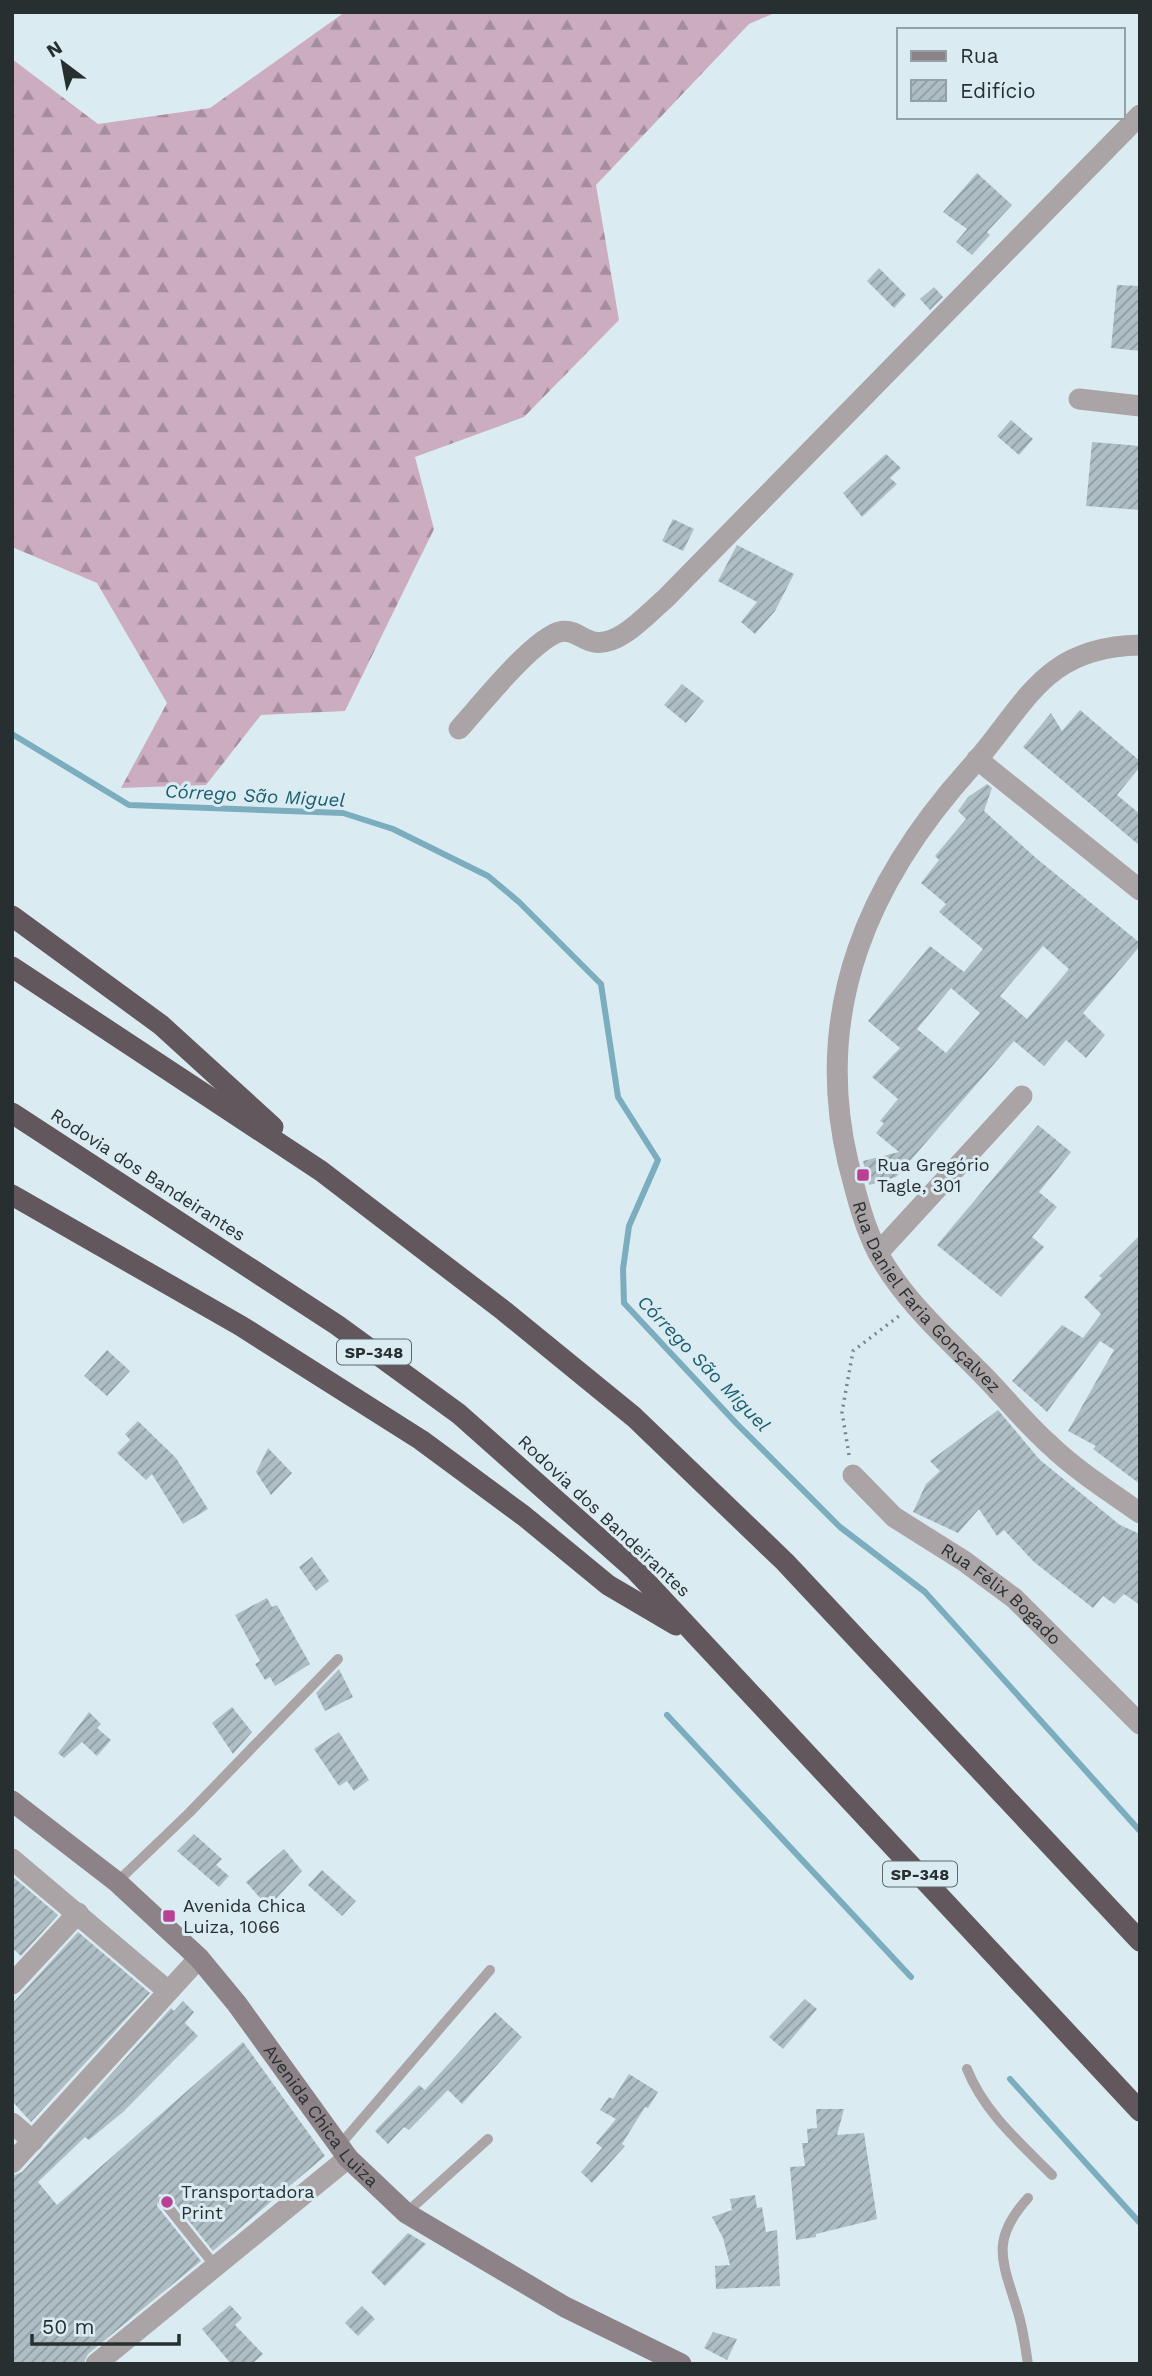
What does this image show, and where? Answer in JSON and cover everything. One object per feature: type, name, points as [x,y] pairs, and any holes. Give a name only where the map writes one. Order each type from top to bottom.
[{"type":"highway","points":[[12,916],[161,1025],[321,1171]]},
{"type":"highway","points":[[12,967],[321,1171],[505,1311],[634,1417],[785,1562],[1140,1941]]},
{"type":"highway","name":"Rodovia dos Bandeirantes","points":[[12,1113],[337,1325],[459,1414],[636,1571],[1140,2110]]},
{"type":"highway","points":[[12,1195],[241,1326],[421,1440],[524,1516],[608,1585],[699,1638]]},
{"type":"main road","name":"Avenida Chica Luiza","points":[[12,1801],[117,1882],[199,1958],[237,2004],[344,2152],[406,2213],[565,2307],[681,2364]]},
{"type":"street","points":[[459,729],[541,643],[559,632],[576,633],[592,642],[608,642],[665,599],[1140,115]]},
{"type":"street","points":[[1079,399],[1140,406]]},
{"type":"street","name":"Rua Daniel Faria Gonçalvez","points":[[1140,645],[1116,646],[1089,652],[1061,665],[1034,685],[977,760],[935,808],[903,854],[868,918],[852,961],[841,1013],[836,1088],[840,1125],[858,1202],[878,1253],[915,1305],[1048,1444],[1140,1513]]},
{"type":"street","points":[[977,760],[1140,890]]},
{"type":"street","points":[[878,1253],[1022,1096]]},
{"type":"street","name":"Rua Félix Bogado","points":[[853,1475],[894,1517],[964,1561],[1014,1598],[1140,1724]]},
{"type":"street","points":[[12,1859],[168,1991]]},
{"type":"street","points":[[15,1976],[78,1913]]},
{"type":"street","points":[[12,2163],[199,1958]]},
{"type":"street","points":[[12,2123],[33,2141]]},
{"type":"street","points":[[96,2364],[216,2267],[344,2152]]},
{"type":"lane","points":[[117,1882],[189,1813],[338,1659]]},
{"type":"lane","points":[[344,2152],[371,2113],[490,1970]]},
{"type":"lane","points":[[967,2069],[975,2090],[1006,2129],[1052,2175]]},
{"type":"lane","points":[[406,2213],[488,2139]]},
{"type":"lane","points":[[1028,2198],[1010,2218],[1002,2241],[1004,2269],[1018,2313],[1028,2364]]},
{"type":"lane","points":[[163,2201],[216,2267]]},
{"type":"path","points":[[853,1475],[842,1412],[853,1351],[915,1305]]},
{"type":"green space","points":[[345,12],[777,12],[749,24],[596,185],[619,320],[524,417],[415,457],[434,529],[345,711],[261,715],[206,785],[121,788],[167,703],[97,583],[12,547],[12,59],[98,124],[210,108]]},
{"type":"building","points":[[977,173],[1012,205],[987,232],[990,235],[972,255],[956,242],[967,229],[943,212]]},
{"type":"building","points":[[879,268],[906,295],[894,308],[867,281]]},
{"type":"building","points":[[1117,285],[1140,286],[1140,351],[1111,348]]},
{"type":"building","points":[[934,287],[943,297],[930,310],[920,299]]},
{"type":"building","points":[[1011,420],[1033,439],[1019,455],[997,436]]},
{"type":"building","points":[[1092,442],[1140,446],[1140,510],[1086,506]]},
{"type":"building","points":[[886,454],[901,468],[890,478],[897,484],[862,517],[843,493]]},
{"type":"building","points":[[673,519],[694,529],[683,551],[662,541]]},
{"type":"building","points":[[737,545],[794,574],[775,611],[755,634],[741,622],[757,602],[718,581]]},
{"type":"building","points":[[682,684],[704,701],[686,723],[664,705]]},
{"type":"building","points":[[1080,710],[1140,761],[1140,767],[1117,795],[1140,814],[1140,846],[1023,747],[1051,713],[1062,731]]},
{"type":"building","points":[[987,784],[992,788],[984,811],[1036,858],[1140,943],[1140,946],[1083,1013],[1105,1035],[1086,1058],[1066,1040],[1044,1066],[1014,1041],[896,1177],[869,1185],[863,1161],[899,1152],[876,1133],[884,1123],[880,1121],[898,1099],[872,1077],[900,1048],[868,1021],[930,946],[964,972],[983,949],[939,912],[946,904],[921,883],[939,860],[935,856],[966,819],[958,811],[968,797]],"holes":[[[1043,946],[1069,969],[1027,1019],[1000,996]],[[951,988],[980,1013],[946,1053],[917,1029]]]},
{"type":"building","points":[[1038,1125],[1071,1152],[1039,1192],[1057,1207],[1032,1237],[1044,1247],[1001,1297],[937,1245]]},
{"type":"building","points":[[1140,1235],[1140,1484],[1093,1449],[1096,1446],[1068,1431],[1114,1350],[1100,1341],[1047,1412],[1012,1381],[1062,1325],[1083,1338],[1101,1314],[1084,1297],[1102,1278],[1099,1276]]},
{"type":"building","points":[[107,1350],[130,1371],[107,1396],[84,1376]]},
{"type":"building","points":[[998,1410],[1040,1460],[1120,1525],[1140,1534],[1140,1605],[1124,1594],[1114,1604],[1103,1596],[1093,1608],[1034,1562],[1004,1530],[997,1536],[979,1509],[958,1533],[913,1512],[926,1484],[940,1471],[930,1461]]},
{"type":"building","points":[[138,1421],[176,1458],[208,1509],[183,1524],[152,1474],[146,1480],[117,1453],[130,1440],[125,1434]]},
{"type":"building","points":[[268,1448],[292,1473],[271,1495],[256,1472]]},
{"type":"building","points":[[312,1557],[329,1581],[316,1591],[299,1567]]},
{"type":"building","points":[[267,1598],[272,1607],[277,1605],[310,1664],[275,1686],[270,1677],[265,1680],[255,1664],[260,1661],[235,1615]]},
{"type":"building","points":[[339,1669],[353,1697],[325,1711],[316,1693]]},
{"type":"building","points":[[232,1707],[252,1732],[233,1754],[212,1723]]},
{"type":"building","points":[[89,1712],[101,1724],[97,1728],[111,1740],[97,1756],[82,1742],[64,1758],[58,1753]]},
{"type":"building","points":[[339,1732],[369,1780],[354,1791],[347,1781],[339,1786],[314,1749]]},
{"type":"building","points":[[194,1834],[222,1859],[216,1865],[229,1876],[219,1887],[177,1851]]},
{"type":"building","points":[[284,1849],[302,1871],[268,1907],[246,1882]]},
{"type":"building","points":[[322,1870],[356,1901],[342,1916],[308,1885]]},
{"type":"building","points":[[12,1876],[58,1915],[21,1956],[12,1948]]},
{"type":"building","points":[[78,1932],[150,1993],[31,2122],[12,2101],[12,2004]]},
{"type":"building","points":[[805,1999],[817,2009],[783,2049],[769,2037]]},
{"type":"building","name":"Transportadora Print","points":[[183,2001],[194,2012],[185,2023],[198,2036],[123,2112],[89,2140],[85,2137],[38,2182],[57,2205],[243,2042],[325,2156],[213,2251],[169,2196],[159,2194],[157,2206],[201,2261],[88,2354],[83,2364],[12,2364],[12,2176],[22,2172],[171,2008],[174,2011]]},
{"type":"building","points":[[495,2012],[522,2037],[462,2104],[448,2090],[409,2130],[404,2127],[388,2144],[375,2131],[419,2085],[425,2090]]},
{"type":"building","points":[[629,2074],[658,2092],[648,2108],[645,2107],[622,2144],[625,2146],[592,2183],[581,2172],[602,2148],[596,2143],[616,2119],[600,2110],[609,2097],[613,2099]]},
{"type":"building","points":[[816,2109],[844,2109],[837,2135],[864,2133],[877,2219],[816,2234],[816,2237],[796,2240],[790,2167],[805,2166],[802,2143],[808,2143],[807,2129],[817,2128]]},
{"type":"building","points":[[755,2195],[757,2208],[762,2207],[766,2232],[777,2230],[780,2286],[716,2289],[715,2266],[730,2265],[723,2238],[712,2217],[732,2210],[730,2199]]},
{"type":"building","points":[[408,2233],[426,2244],[385,2286],[371,2272]]},
{"type":"building","points":[[230,2305],[242,2318],[235,2325],[263,2354],[252,2364],[231,2364],[202,2329]]},
{"type":"building","points":[[362,2306],[375,2319],[358,2336],[345,2323]]},
{"type":"building","points":[[713,2332],[737,2339],[727,2360],[704,2348]]},
{"type":"waterway","name":"Córrego São Miguel","points":[[12,734],[129,805],[343,813],[393,829],[488,876],[519,902],[601,984],[618,1097],[658,1160],[629,1226],[623,1269],[624,1303],[736,1423],[840,1527],[925,1592],[1140,1831]]},
{"type":"waterway","points":[[667,1715],[911,1977]]},
{"type":"waterway","points":[[1010,2079],[1140,2223]]},
{"type":"place","name":"Rua Gregório Tagle, 301","points":[[863,1175]]},
{"type":"place","name":"Avenida Chica Luiza, 1066","points":[[169,1916]]},
{"type":"place","name":"Transportadora Print","points":[[167,2202]]}]
